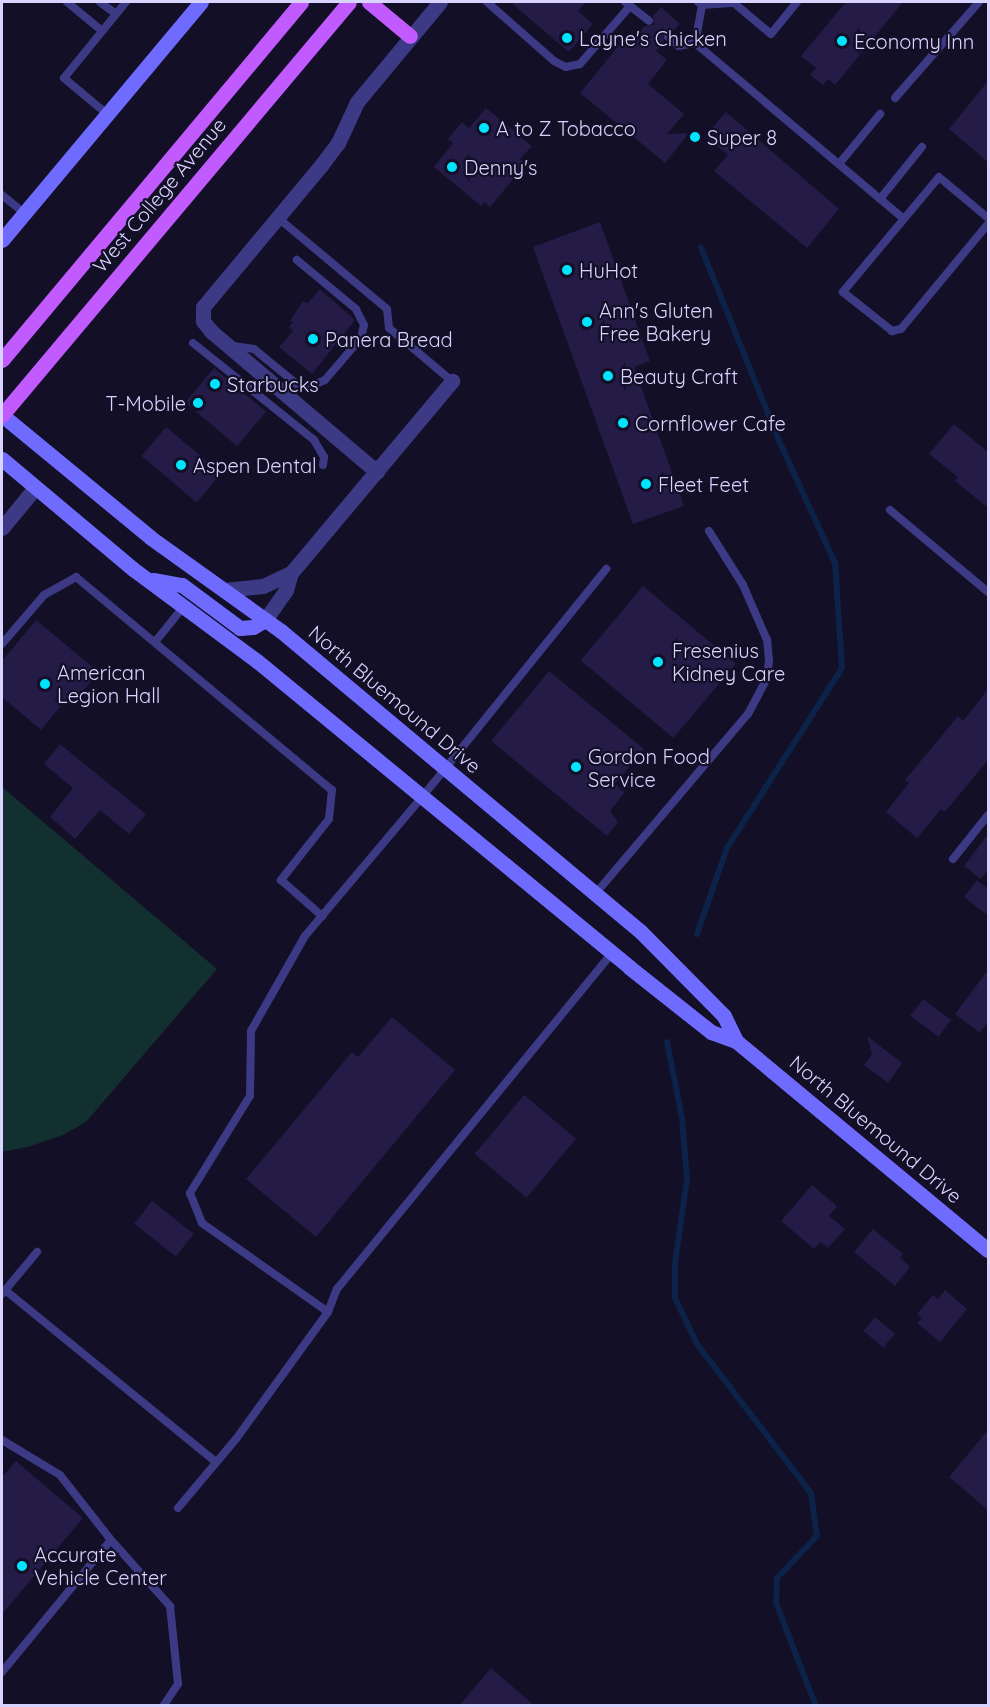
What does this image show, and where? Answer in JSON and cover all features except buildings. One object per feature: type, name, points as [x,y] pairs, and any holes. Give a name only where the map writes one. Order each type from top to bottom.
[{"type":"main road","points":[[2,240],[201,2]]},
{"type":"main road","name":"West College Avenue","points":[[2,360],[301,2]]},
{"type":"main road","name":"West College Avenue","points":[[2,415],[349,2]]},
{"type":"main road","points":[[369,2],[410,36]]},
{"type":"main road","name":"North Bluemound Drive","points":[[2,415],[152,538],[265,620],[445,766],[596,893],[641,932],[724,1016],[736,1041]]},
{"type":"main road","name":"North Bluemound Drive","points":[[2,459],[148,579],[257,661],[711,1032],[736,1041],[988,1250]]},
{"type":"main road","points":[[148,579],[182,585],[240,628],[253,627],[265,620]]},
{"type":"street","points":[[376,472],[226,346],[207,327],[203,307],[338,143],[357,102],[440,2]]},
{"type":"street","points":[[265,620],[286,590],[291,573],[452,381]]},
{"type":"street","points":[[2,528],[36,488]]},
{"type":"street","points":[[224,590],[262,586],[291,573]]},
{"type":"lane","points":[[67,2],[102,31]]},
{"type":"lane","points":[[100,2],[116,14]]},
{"type":"lane","points":[[107,114],[64,78],[126,2]]},
{"type":"lane","points":[[488,2],[554,61],[566,67],[580,64],[628,4],[648,21]]},
{"type":"lane","points":[[695,43],[700,3],[734,3],[771,34],[798,2]]},
{"type":"lane","points":[[895,99],[979,2]]},
{"type":"lane","points":[[668,37],[679,46],[695,43]]},
{"type":"lane","points":[[695,43],[903,218]]},
{"type":"lane","points":[[839,164],[880,114]]},
{"type":"lane","points":[[880,199],[922,147]]},
{"type":"lane","points":[[988,218],[939,177],[843,292],[892,331],[901,329],[988,224]]},
{"type":"lane","points":[[2,195],[24,213]]},
{"type":"lane","points":[[277,217],[387,309],[388,328],[452,381]]},
{"type":"lane","points":[[226,346],[254,349],[298,385],[309,387],[325,380],[361,338],[364,325],[356,309],[297,260]]},
{"type":"lane","points":[[194,343],[314,440],[324,457],[323,465]]},
{"type":"lane","points":[[890,510],[988,592]]},
{"type":"lane","points":[[596,893],[748,714],[767,680],[769,661],[767,640],[743,585],[709,531]]},
{"type":"lane","points":[[328,1312],[202,1223],[190,1193],[250,1096],[251,1031],[305,936],[423,796],[606,569]]},
{"type":"lane","points":[[2,644],[44,595],[76,577],[332,790],[329,819],[281,880],[322,916]]},
{"type":"lane","points":[[155,642],[184,606]]},
{"type":"lane","points":[[953,859],[988,815]]},
{"type":"lane","points":[[177,1508],[216,1462],[328,1312],[337,1289],[612,953]]},
{"type":"lane","points":[[37,1252],[3,1292],[216,1462]]},
{"type":"lane","points":[[2,1440],[60,1475],[111,1540],[170,1606],[178,1684],[163,1706]]},
{"type":"lane","points":[[2,1672],[111,1540]]},
{"type":"green space","points":[[2,787],[217,969],[86,1122],[63,1135],[8,1151],[2,1151]]},
{"type":"waterway","points":[[697,934],[727,848],[842,668],[835,563],[780,443],[701,247]]},
{"type":"waterway","points":[[667,1042],[682,1118],[687,1179],[675,1263],[675,1298],[697,1344],[811,1493],[817,1536],[777,1578],[776,1603],[816,1706]]},
{"type":"place","name":"Layne's Chicken","points":[[567,38]]},
{"type":"place","name":"Economy Inn","points":[[842,41]]},
{"type":"place","name":"A to Z Tobacco","points":[[484,128]]},
{"type":"place","name":"Super 8","points":[[695,137]]},
{"type":"place","name":"Denny's","points":[[452,167]]},
{"type":"place","name":"HuHot","points":[[567,270]]},
{"type":"place","name":"Ann's Gluten Free Bakery","points":[[587,322]]},
{"type":"place","name":"Panera Bread","points":[[313,339]]},
{"type":"place","name":"Beauty Craft","points":[[608,376]]},
{"type":"place","name":"Starbucks","points":[[215,384]]},
{"type":"place","name":"T-Mobile","points":[[198,403]]},
{"type":"place","name":"Cornflower Cafe","points":[[623,423]]},
{"type":"place","name":"Aspen Dental","points":[[181,465]]},
{"type":"place","name":"Fleet Feet","points":[[646,484]]},
{"type":"place","name":"Fresenius Kidney Care","points":[[658,662]]},
{"type":"place","name":"American Legion Hall","points":[[45,684]]},
{"type":"place","name":"Gordon Food Service","points":[[576,767]]},
{"type":"place","name":"Accurate Vehicle Center","points":[[22,1566]]}]
